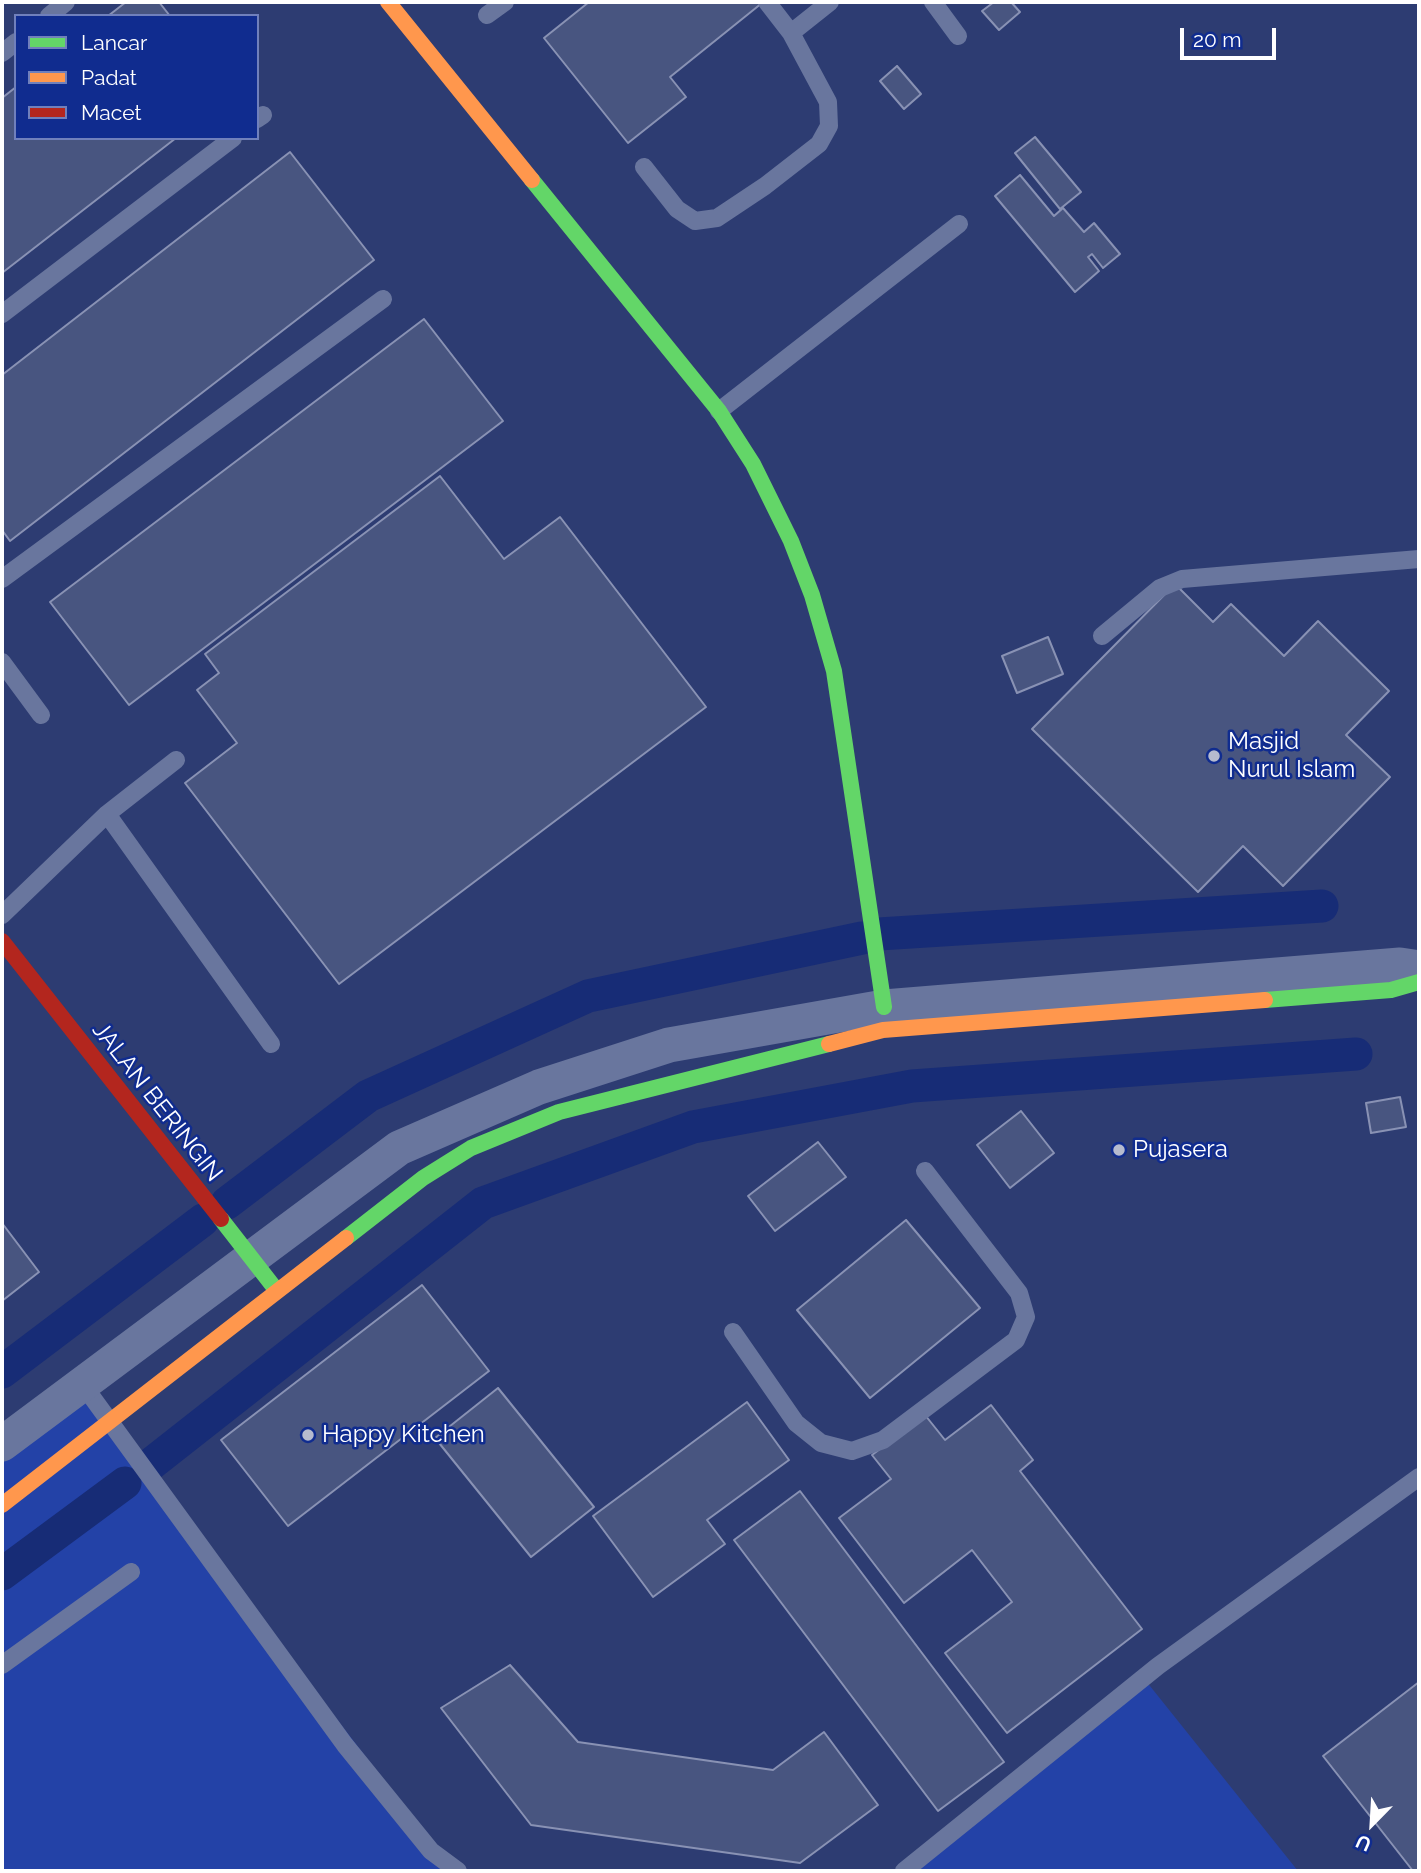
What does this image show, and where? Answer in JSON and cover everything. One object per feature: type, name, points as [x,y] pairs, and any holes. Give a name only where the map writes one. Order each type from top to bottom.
[{"type":"street","points":[[388,2],[719,411],[753,464],[791,541],[812,595],[834,671],[884,1007]]},
{"type":"street","name":"JALAN BERINGIN","points":[[2,941],[277,1291]]},
{"type":"street","points":[[2,1444],[81,1382],[251,1260],[399,1148],[539,1087],[669,1045],[884,1007],[1400,965],[1419,968]]},
{"type":"street","points":[[2,1505],[423,1178],[471,1148],[559,1112],[883,1030],[1391,990],[1419,982]]},
{"type":"lane","points":[[51,14],[66,2]]},
{"type":"lane","points":[[487,15],[505,2]]},
{"type":"lane","points":[[644,167],[677,209],[695,221],[717,218],[765,186],[819,144],[828,126],[828,102],[791,33],[768,2]]},
{"type":"lane","points":[[791,33],[830,2]]},
{"type":"lane","points":[[933,2],[958,36]]},
{"type":"lane","points":[[2,314],[230,140]]},
{"type":"lane","points":[[719,411],[959,224]]},
{"type":"lane","points":[[2,579],[383,299]]},
{"type":"lane","points":[[1102,636],[1160,588],[1182,579],[1419,559]]},
{"type":"lane","points":[[2,662],[41,715]]},
{"type":"lane","points":[[2,915],[107,814],[176,760]]},
{"type":"lane","points":[[107,814],[271,1044]]},
{"type":"lane","points":[[733,1332],[796,1423],[821,1443],[852,1451],[883,1440],[1016,1340],[1026,1317],[1019,1293],[925,1171]]},
{"type":"lane","points":[[81,1382],[345,1745],[431,1851],[458,1871]]},
{"type":"lane","points":[[904,1871],[1158,1666],[1419,1478]]},
{"type":"lane","points":[[2,1665],[131,1572]]},
{"type":"shaded area","points":[[84,1392],[454,1871],[2,1871],[2,1456]]},
{"type":"shaded area","points":[[1146,1681],[1298,1871],[908,1871]]},
{"type":"building","points":[[126,2],[159,2],[168,14],[111,14]]},
{"type":"building","points":[[589,2],[762,3],[670,77],[686,97],[628,143],[544,38]]},
{"type":"building","points":[[994,2],[1011,2],[1020,12],[999,30],[982,11]]},
{"type":"building","points":[[897,66],[921,94],[904,109],[880,81]]},
{"type":"building","points":[[14,89],[14,140],[173,140],[2,273],[2,98]]},
{"type":"building","points":[[1035,137],[1081,192],[1060,209],[1015,153]]},
{"type":"building","points":[[290,152],[374,260],[10,541],[2,530],[2,375]]},
{"type":"building","points":[[1020,175],[1054,216],[1063,208],[1084,232],[1094,223],[1120,254],[1103,268],[1092,254],[1088,257],[1099,271],[1075,292],[995,196]]},
{"type":"building","points":[[424,319],[503,421],[129,705],[50,602]]},
{"type":"building","points":[[440,476],[504,559],[560,517],[706,707],[339,984],[185,783],[237,743],[197,690],[219,673],[205,654]]},
{"type":"building","name":"Masjid Nurul Islam","points":[[1175,584],[1213,622],[1231,604],[1284,656],[1318,621],[1389,691],[1346,735],[1390,777],[1283,886],[1243,846],[1198,892],[1032,729]]},
{"type":"building","points":[[1048,637],[1063,674],[1017,693],[1002,656]]},
{"type":"building","points":[[1400,1097],[1406,1127],[1371,1133],[1366,1103]]},
{"type":"building","points":[[1021,1111],[1054,1153],[1010,1188],[977,1145]]},
{"type":"building","points":[[818,1142],[846,1177],[775,1231],[748,1196]]},
{"type":"building","points":[[906,1220],[980,1308],[870,1398],[797,1310]]},
{"type":"building","points":[[2,1223],[39,1272],[2,1301]]},
{"type":"building","points":[[422,1285],[489,1371],[288,1526],[221,1440]]},
{"type":"building","points":[[498,1388],[594,1507],[531,1557],[435,1438]]},
{"type":"building","points":[[747,1402],[789,1460],[707,1520],[725,1544],[653,1597],[593,1516]]},
{"type":"building","points":[[991,1405],[1033,1460],[1020,1471],[1142,1629],[1007,1733],[945,1653],[1012,1602],[972,1550],[904,1603],[839,1518],[891,1479],[872,1455],[925,1415],[945,1440]]},
{"type":"building","points":[[800,1491],[1004,1762],[938,1811],[734,1540]]},
{"type":"building","points":[[510,1665],[578,1742],[773,1770],[824,1732],[878,1805],[800,1863],[531,1825],[441,1708]]},
{"type":"building","points":[[1419,1682],[1419,1871],[1413,1871],[1323,1756]]},
{"type":"waterway","points":[[879,934],[1322,906]]},
{"type":"waterway","points":[[227,1203],[368,1096],[588,996],[862,938]]},
{"type":"waterway","points":[[151,1464],[483,1203],[693,1127],[912,1086],[1356,1054]]},
{"type":"waterway","points":[[2,1372],[203,1220]]},
{"type":"waterway","points":[[2,1574],[125,1483]]},
{"type":"traffic: fast","points":[[532,180],[719,411],[753,464],[791,541],[812,595],[834,671],[884,1007]]},
{"type":"traffic: fast","points":[[1265,1000],[1391,990],[1419,982]]},
{"type":"traffic: fast","points":[[346,1238],[423,1178],[471,1148],[559,1112],[829,1044]]},
{"type":"traffic: fast","points":[[221,1219],[277,1291]]},
{"type":"traffic: slow","points":[[388,2],[532,180]]},
{"type":"traffic: slow","points":[[829,1044],[883,1030],[1265,1000]]},
{"type":"traffic: slow","points":[[2,1505],[346,1238]]},
{"type":"traffic: jam","points":[[2,941],[221,1219]]},
{"type":"place","name":"Masjid Nurul Islam","points":[[1214,756]]},
{"type":"place","name":"Pujasera","points":[[1119,1150]]},
{"type":"place","name":"Happy Kitchen","points":[[308,1435]]}]
